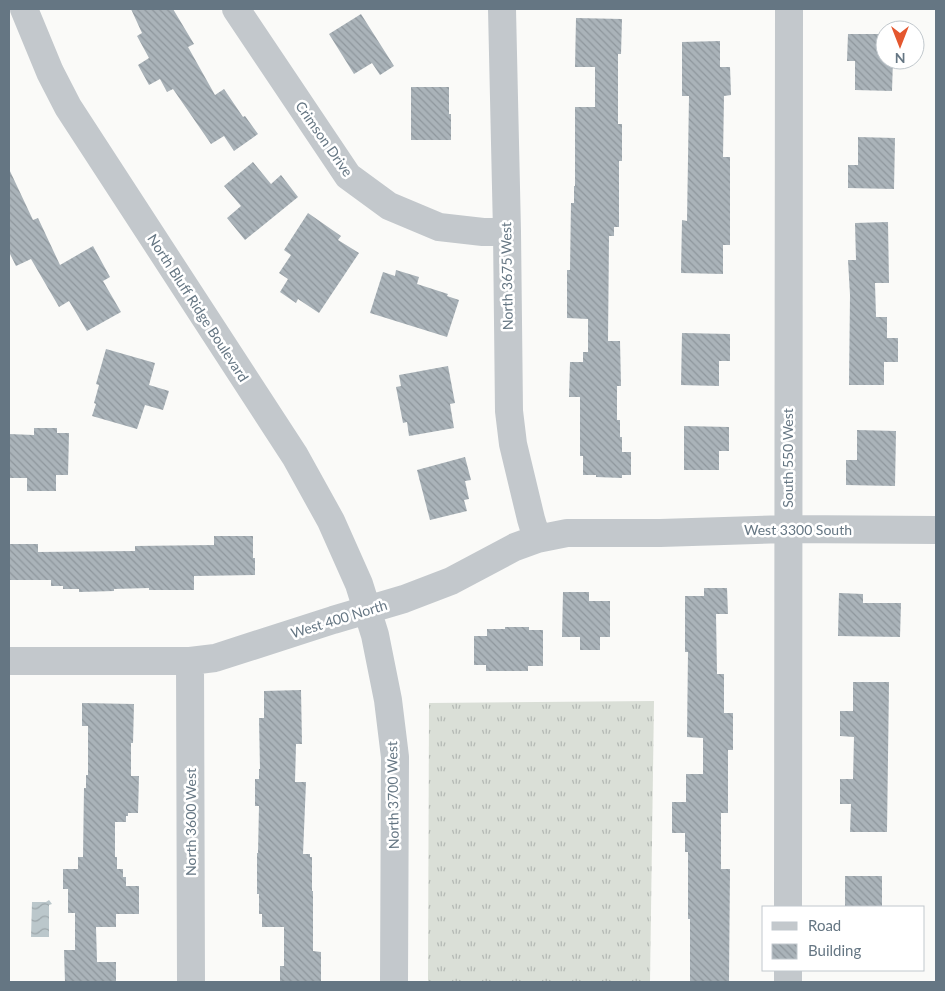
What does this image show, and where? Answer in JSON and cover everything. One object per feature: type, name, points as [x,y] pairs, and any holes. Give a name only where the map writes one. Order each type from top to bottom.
[{"type":"street","name":"North Bluff Ridge Boulevard","points":[[24,9],[50,72],[68,107],[295,456],[331,521],[367,610]]},
{"type":"street","name":"Crimson Drive","points":[[236,9],[348,176],[388,206],[439,227],[483,232],[507,232]]},
{"type":"street","name":"North 3675 West","points":[[502,9],[509,411],[513,444],[530,519],[537,539]]},
{"type":"street","name":"South 550 West","points":[[788,906],[789,9]]},
{"type":"street","name":"West 3300 South","points":[[660,533],[788,529],[936,530]]},
{"type":"street","name":"West 400 North","points":[[9,661],[190,661],[216,658],[404,599],[452,581],[515,548],[537,539],[567,533],[660,533]]},
{"type":"street","name":"North 3700 West","points":[[367,610],[375,635],[388,700],[394,757],[394,982]]},
{"type":"street","name":"North 3600 West","points":[[190,661],[191,982]]},
{"type":"green space","points":[[654,701],[650,982],[428,982],[429,703]]},
{"type":"water","points":[[49,900],[52,904],[49,905],[49,937],[31,937],[32,902],[46,902]]},
{"type":"building","points":[[131,9],[173,9],[194,44],[188,47],[215,95],[224,89],[243,117],[245,116],[258,134],[234,151],[224,136],[211,144],[173,89],[167,92],[160,79],[149,85],[138,65],[149,58],[137,36],[142,33]]},
{"type":"building","points":[[361,14],[394,66],[380,75],[372,63],[354,74],[329,34]]},
{"type":"building","points":[[576,18],[622,19],[621,54],[618,54],[618,124],[622,124],[622,161],[619,161],[619,227],[614,227],[614,236],[609,236],[608,341],[620,341],[621,386],[617,386],[617,420],[620,420],[622,452],[631,452],[631,475],[622,475],[622,478],[583,475],[583,456],[580,456],[580,397],[569,397],[570,362],[583,362],[583,352],[588,352],[588,319],[567,318],[567,270],[570,270],[571,203],[574,203],[575,186],[575,107],[595,107],[595,67],[575,67]]},
{"type":"building","points":[[848,34],[875,34],[875,70],[893,70],[892,91],[855,90],[855,61],[847,61]]},
{"type":"building","points":[[720,41],[720,67],[730,67],[731,95],[724,96],[723,157],[730,157],[730,245],[723,245],[723,274],[681,273],[682,220],[687,221],[689,96],[682,96],[682,42]]},
{"type":"building","points":[[411,87],[449,87],[451,140],[411,140]]},
{"type":"building","points":[[858,137],[895,138],[894,189],[848,188],[848,165],[858,165]]},
{"type":"building","points":[[253,162],[271,184],[281,175],[298,197],[245,240],[227,218],[241,206],[224,186]]},
{"type":"building","points":[[9,169],[33,220],[38,218],[60,265],[93,246],[110,277],[103,281],[121,312],[87,331],[69,301],[59,307],[31,259],[16,266],[9,252]]},
{"type":"building","points":[[308,213],[341,236],[338,240],[359,253],[319,313],[298,299],[296,303],[280,292],[288,279],[279,273],[291,255],[284,250]]},
{"type":"building","points":[[888,222],[889,283],[875,283],[876,317],[887,317],[887,338],[898,338],[898,362],[884,362],[884,385],[849,385],[850,295],[848,260],[856,260],[855,223]]},
{"type":"building","points":[[396,270],[419,277],[417,284],[448,294],[447,296],[459,300],[447,337],[370,313],[383,272],[395,276]]},
{"type":"building","points":[[682,333],[730,334],[730,361],[719,361],[719,386],[681,385]]},
{"type":"building","points":[[106,349],[155,363],[149,385],[169,391],[163,410],[145,405],[137,429],[92,416],[99,385],[96,384]]},
{"type":"building","points":[[448,366],[455,403],[450,404],[454,428],[409,436],[407,422],[403,423],[396,387],[401,386],[399,375]]},
{"type":"building","points":[[684,426],[729,427],[729,451],[719,451],[719,470],[684,470]]},
{"type":"building","points":[[34,428],[57,428],[57,433],[69,433],[68,475],[56,475],[56,491],[27,491],[27,478],[9,478],[9,434],[34,435]]},
{"type":"building","points":[[857,430],[896,431],[895,486],[846,485],[846,460],[857,460]]},
{"type":"building","points":[[465,457],[471,480],[465,481],[469,499],[464,500],[467,511],[430,520],[417,470]]},
{"type":"building","points":[[214,536],[253,536],[255,575],[194,576],[194,590],[149,590],[149,588],[79,592],[79,589],[63,589],[63,586],[51,586],[51,580],[9,580],[9,544],[38,544],[38,552],[135,551],[135,546],[214,545]]},
{"type":"building","points":[[704,588],[727,588],[728,614],[716,614],[717,674],[724,674],[724,713],[733,713],[733,750],[728,750],[728,813],[721,813],[721,869],[730,869],[729,982],[690,982],[688,852],[685,852],[685,833],[672,833],[672,802],[686,802],[686,774],[703,774],[703,738],[687,737],[688,652],[685,652],[685,596],[704,596]]},
{"type":"building","points":[[563,592],[589,592],[589,601],[610,601],[610,637],[600,637],[600,650],[580,650],[580,637],[562,637]]},
{"type":"building","points":[[839,593],[863,594],[863,603],[901,603],[900,637],[838,636]]},
{"type":"building","points":[[505,627],[529,627],[529,630],[543,630],[543,666],[528,666],[528,671],[486,671],[486,665],[474,665],[474,636],[487,636],[487,629],[505,629]]},
{"type":"building","points":[[853,682],[889,682],[887,832],[850,832],[851,804],[840,804],[840,779],[853,779],[854,737],[840,736],[840,711],[853,711]]},
{"type":"building","points":[[301,690],[302,744],[296,744],[295,782],[306,782],[303,854],[310,854],[310,857],[312,857],[313,951],[321,952],[321,982],[280,982],[280,966],[284,966],[284,927],[262,927],[262,914],[259,914],[259,894],[257,894],[259,806],[255,806],[255,779],[259,779],[260,769],[259,718],[264,718],[264,691]]},
{"type":"building","points":[[82,703],[134,704],[131,776],[139,776],[138,813],[128,813],[126,822],[115,822],[115,857],[117,857],[117,869],[123,869],[123,877],[126,877],[126,886],[139,886],[139,914],[116,914],[116,927],[96,927],[97,962],[116,962],[116,982],[65,982],[64,950],[75,950],[75,913],[68,913],[68,889],[63,889],[63,869],[78,869],[78,857],[83,857],[84,788],[86,788],[86,775],[88,775],[88,726],[82,726]]},
{"type":"building","points":[[845,876],[882,876],[882,906],[845,906]]}]
